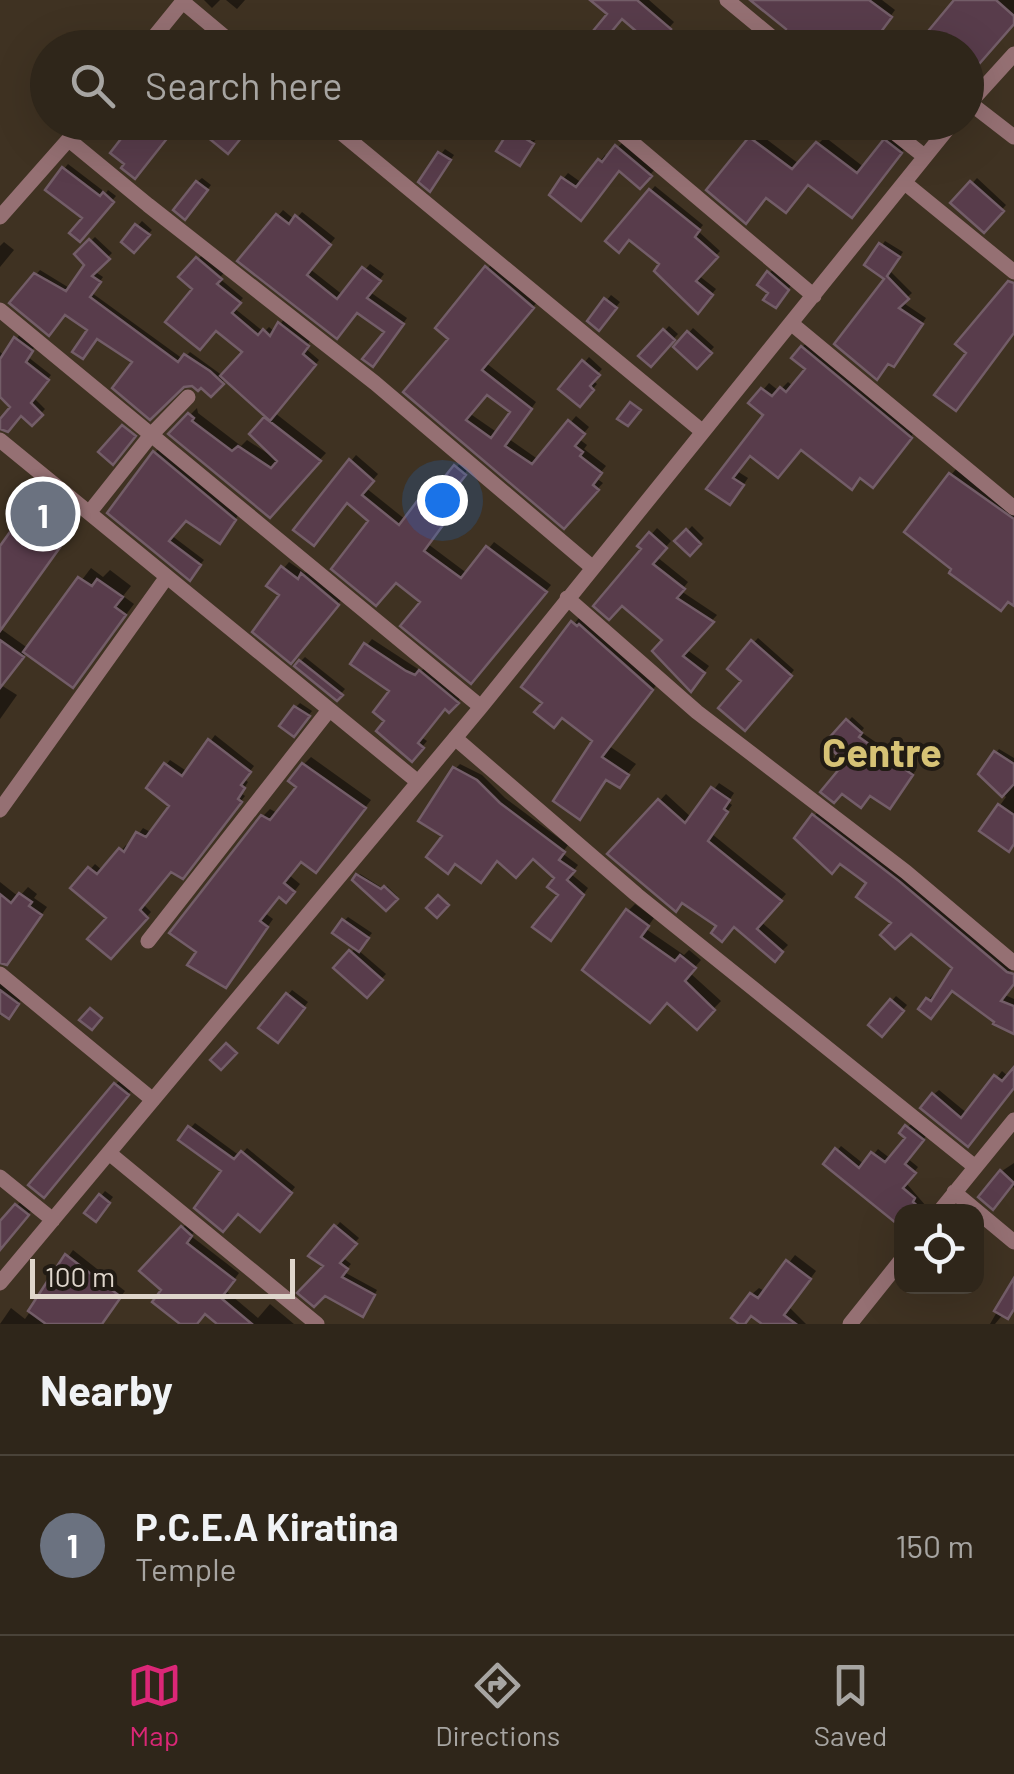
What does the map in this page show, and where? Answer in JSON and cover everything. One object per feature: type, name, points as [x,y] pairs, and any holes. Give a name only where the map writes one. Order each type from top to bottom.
[{"type":"street","points":[[727,0],[764,30]]},
{"type":"street","points":[[160,30],[183,1],[217,30]]},
{"type":"street","points":[[984,87],[1014,54]]},
{"type":"street","points":[[984,116],[1014,137]]},
{"type":"street","points":[[3,209],[70,140],[148,206],[375,383],[593,568]]},
{"type":"street","points":[[350,140],[703,432]]},
{"type":"street","points":[[629,140],[814,296]]},
{"type":"street","points":[[904,140],[924,156]]},
{"type":"street","points":[[0,1282],[481,707],[938,140]]},
{"type":"street","points":[[905,183],[1014,272]]},
{"type":"street","points":[[0,310],[481,707]]},
{"type":"street","points":[[792,324],[1014,508]]},
{"type":"street","points":[[89,513],[151,435],[188,397]]},
{"type":"street","points":[[0,440],[418,782]]},
{"type":"street","points":[[0,810],[166,578]]},
{"type":"street","points":[[567,598],[697,712],[906,872],[1014,963]]},
{"type":"street","points":[[148,941],[328,710]]},
{"type":"street","points":[[455,738],[652,908],[974,1166]]},
{"type":"street","points":[[0,974],[153,1100]]},
{"type":"street","points":[[945,1204],[1014,1120]]},
{"type":"street","points":[[108,1153],[317,1324]]},
{"type":"street","points":[[0,1177],[53,1220]]},
{"type":"street","points":[[954,1192],[1014,1242]]},
{"type":"street","points":[[850,1324],[894,1269]]},
{"type":"building","points":[[590,0],[637,0],[671,29],[635,30],[622,19],[613,30],[594,30],[607,14]]},
{"type":"building","points":[[750,0],[869,0],[892,17],[882,30],[786,29]]},
{"type":"building","points":[[954,0],[996,0],[1014,16],[1014,24],[984,58],[984,30],[929,30]]},
{"type":"building","points":[[120,140],[166,140],[135,179],[110,153]]},
{"type":"building","points":[[211,140],[240,140],[228,154]]},
{"type":"building","points":[[503,140],[528,140],[534,144],[520,166],[496,151]]},
{"type":"building","points":[[747,140],[753,140],[792,169],[816,142],[857,173],[883,140],[902,153],[852,218],[808,185],[786,213],[766,198],[746,224],[706,190]]},
{"type":"building","points":[[615,145],[652,176],[640,189],[619,171],[581,221],[549,195],[561,177],[576,187]]},
{"type":"building","points":[[438,152],[451,160],[430,192],[418,182]]},
{"type":"building","points":[[62,167],[114,202],[80,242],[69,233],[82,218],[45,190]]},
{"type":"building","points":[[196,181],[208,190],[185,220],[173,210]]},
{"type":"building","points":[[970,181],[1004,211],[984,233],[950,203]]},
{"type":"building","points":[[649,189],[700,230],[695,237],[718,257],[696,281],[713,295],[698,314],[654,271],[659,264],[629,240],[619,253],[605,241]]},
{"type":"building","points":[[276,214],[289,224],[295,215],[331,245],[307,275],[337,299],[362,267],[381,281],[367,298],[404,324],[373,367],[362,359],[384,332],[357,313],[337,339],[237,261]]},
{"type":"building","points":[[135,224],[150,235],[134,253],[121,242]]},
{"type":"building","points":[[89,239],[110,259],[92,276],[101,282],[90,297],[178,362],[184,354],[210,371],[224,384],[211,397],[201,388],[198,391],[192,386],[184,387],[150,420],[112,388],[132,362],[97,339],[83,359],[72,352],[87,330],[65,315],[49,336],[9,303],[34,273],[66,291],[84,265],[74,254]]},
{"type":"building","points":[[879,243],[900,257],[887,276],[909,299],[899,308],[923,324],[894,367],[888,364],[877,380],[834,344],[884,279],[864,265]]},
{"type":"building","points":[[196,257],[222,279],[217,284],[241,303],[232,313],[258,335],[263,329],[270,336],[278,322],[309,346],[303,354],[316,365],[270,421],[220,376],[242,352],[216,331],[200,350],[165,322],[192,289],[178,277]]},
{"type":"building","points":[[485,266],[534,308],[482,370],[532,409],[505,446],[532,464],[568,420],[585,434],[575,446],[583,452],[580,456],[602,473],[593,485],[599,490],[564,529],[403,392],[448,339],[435,328]],"holes":[[[487,395],[510,412],[491,438],[466,420]]]},
{"type":"building","points":[[767,271],[789,290],[776,308],[763,300],[768,293],[757,285]]},
{"type":"building","points":[[1008,281],[1014,283],[1014,333],[956,411],[934,395],[966,353],[955,344]]},
{"type":"building","points":[[604,298],[617,308],[599,331],[587,321]]},
{"type":"building","points":[[663,329],[675,340],[651,367],[638,356]]},
{"type":"building","points":[[687,331],[712,353],[697,369],[673,347]]},
{"type":"building","points":[[14,337],[33,351],[26,362],[49,380],[31,403],[43,415],[32,426],[21,416],[8,432],[0,429],[0,419],[10,407],[0,397],[0,359]]},
{"type":"building","points":[[801,346],[912,438],[873,488],[860,478],[852,490],[801,450],[778,478],[750,456],[733,478],[744,485],[730,505],[706,489],[763,415],[748,403],[761,388],[772,396],[780,387],[786,392],[805,369],[791,358]]},
{"type":"building","points":[[582,360],[600,375],[580,407],[558,389]]},
{"type":"building","points":[[630,402],[641,410],[628,426],[617,419]]},
{"type":"building","points":[[188,413],[194,418],[192,421],[232,451],[238,446],[271,468],[277,461],[249,434],[264,417],[321,461],[270,518],[168,434]]},
{"type":"building","points":[[122,425],[136,436],[113,465],[98,452]]},
{"type":"building","points":[[153,451],[236,520],[220,544],[186,521],[169,541],[201,565],[190,581],[107,513]]},
{"type":"building","points":[[349,459],[374,481],[362,495],[399,525],[421,496],[426,500],[454,465],[466,475],[439,509],[449,517],[424,551],[461,578],[486,546],[547,592],[471,684],[400,626],[420,602],[396,583],[376,606],[331,569],[368,521],[347,503],[314,546],[293,530]]},
{"type":"building","points":[[949,473],[1014,519],[1014,606],[1008,602],[1001,611],[949,573],[951,569],[904,532]]},
{"type":"building","points":[[25,511],[66,539],[0,631],[0,546]]},
{"type":"building","points":[[686,529],[701,544],[690,556],[674,541]]},
{"type":"building","points":[[649,532],[667,548],[653,564],[685,589],[677,598],[714,622],[683,656],[705,673],[691,692],[652,651],[662,640],[622,606],[609,620],[593,606],[641,549],[637,546]]},
{"type":"building","points":[[281,566],[298,579],[301,573],[339,605],[291,664],[252,632],[279,595],[266,586]]},
{"type":"building","points":[[78,577],[92,586],[97,579],[123,597],[115,607],[126,615],[73,688],[23,652]]},
{"type":"building","points":[[571,621],[653,690],[602,757],[629,775],[620,788],[606,780],[580,820],[553,801],[592,741],[562,718],[554,728],[534,712],[542,703],[521,687]]},
{"type":"building","points":[[0,640],[24,657],[0,688]]},
{"type":"building","points":[[751,640],[792,676],[745,731],[718,708],[741,681],[727,669]]},
{"type":"building","points":[[364,643],[406,671],[415,675],[419,670],[459,703],[449,713],[445,709],[418,743],[424,748],[412,762],[376,731],[384,721],[373,712],[389,691],[350,664]]},
{"type":"building","points":[[299,660],[343,695],[337,701],[294,666]]},
{"type":"building","points":[[294,706],[310,716],[294,737],[279,726]]},
{"type":"building","points":[[846,719],[862,733],[859,737],[913,775],[890,809],[870,796],[861,808],[842,794],[834,803],[820,792],[845,762],[832,750],[836,745],[828,739]]},
{"type":"building","points":[[208,739],[251,772],[241,785],[245,788],[238,799],[242,802],[183,879],[171,872],[140,910],[148,918],[111,959],[87,939],[106,918],[70,888],[88,867],[97,874],[119,848],[124,852],[136,832],[146,837],[169,806],[146,788],[164,763],[182,776]]},
{"type":"building","points":[[994,751],[1014,764],[1014,784],[1002,797],[978,774]]},
{"type":"building","points":[[302,763],[366,808],[316,873],[301,862],[284,883],[295,892],[286,903],[279,897],[260,921],[268,927],[226,988],[187,965],[196,952],[169,933],[261,815],[270,820],[296,787],[288,781]]},
{"type":"building","points":[[453,767],[477,780],[500,803],[565,852],[559,860],[575,871],[567,880],[584,895],[551,941],[532,927],[558,895],[547,887],[554,878],[533,859],[516,878],[497,861],[481,883],[455,864],[448,874],[426,857],[442,836],[418,821]]},
{"type":"building","points":[[711,787],[730,800],[724,809],[728,812],[708,841],[782,901],[757,929],[783,952],[775,962],[734,927],[722,942],[711,933],[716,926],[682,903],[676,912],[607,854],[658,799],[685,823]]},
{"type":"building","points":[[998,804],[1014,815],[1014,844],[1009,852],[979,831]]},
{"type":"building","points":[[812,814],[1014,974],[1014,984],[1001,1001],[1014,1006],[1014,1034],[993,1024],[952,991],[931,1019],[918,1009],[926,998],[931,1001],[952,968],[911,934],[895,949],[880,935],[891,923],[856,897],[866,883],[840,864],[832,874],[794,838]]},
{"type":"building","points":[[356,874],[381,889],[384,886],[398,899],[386,911],[352,880]]},
{"type":"building","points":[[19,893],[42,915],[7,965],[0,963],[0,894],[11,903]]},
{"type":"building","points":[[438,895],[449,905],[437,918],[426,908]]},
{"type":"building","points":[[626,909],[649,926],[641,937],[675,961],[680,955],[696,968],[685,981],[715,1010],[697,1030],[667,1003],[650,1023],[582,970]]},
{"type":"building","points":[[342,919],[369,938],[359,952],[332,933]]},
{"type":"building","points":[[349,950],[383,980],[367,998],[333,968]]},
{"type":"building","points":[[0,990],[19,1004],[9,1019],[0,1013]]},
{"type":"building","points":[[286,993],[305,1008],[278,1043],[258,1028]]},
{"type":"building","points":[[890,999],[904,1011],[882,1037],[868,1025]]},
{"type":"building","points":[[90,1008],[102,1018],[92,1030],[79,1020]]},
{"type":"building","points":[[226,1043],[237,1053],[221,1070],[210,1060]]},
{"type":"building","points":[[1014,1067],[1014,1088],[968,1147],[920,1108],[932,1093],[961,1118],[994,1075],[1002,1081]]},
{"type":"building","points":[[114,1083],[129,1095],[44,1198],[28,1185]]},
{"type":"building","points":[[905,1125],[924,1140],[905,1164],[916,1173],[903,1188],[915,1198],[915,1204],[894,1204],[894,1222],[823,1164],[835,1148],[859,1168],[871,1152],[885,1162],[905,1138],[899,1133]]},
{"type":"building","points":[[188,1126],[234,1159],[241,1151],[292,1193],[260,1232],[238,1214],[223,1232],[194,1208],[221,1171],[178,1140]]},
{"type":"building","points":[[1000,1170],[1014,1183],[993,1210],[978,1197]]},
{"type":"building","points":[[99,1194],[110,1203],[96,1222],[84,1213]]},
{"type":"building","points":[[15,1204],[29,1215],[0,1250],[0,1221]]},
{"type":"building","points":[[334,1225],[357,1244],[340,1263],[348,1269],[342,1277],[375,1295],[363,1317],[325,1296],[314,1307],[297,1293],[323,1266],[308,1256]]},
{"type":"building","points":[[181,1226],[192,1236],[187,1243],[235,1280],[221,1298],[252,1324],[217,1324],[205,1314],[197,1324],[180,1324],[152,1302],[161,1290],[139,1271]]},
{"type":"building","points":[[65,1254],[121,1297],[102,1324],[46,1324],[28,1311]]},
{"type":"building","points":[[786,1260],[811,1279],[784,1315],[796,1324],[762,1324],[751,1316],[745,1324],[739,1324],[731,1318],[750,1293],[758,1298]]},
{"type":"building","points":[[1014,1278],[1014,1309],[1008,1319],[994,1311]]},
{"type":"place","name":"P.C.E.A Kiratina","points":[[43,514]]},
{"type":"district","name":"Centre","points":[[882,751]]}]
